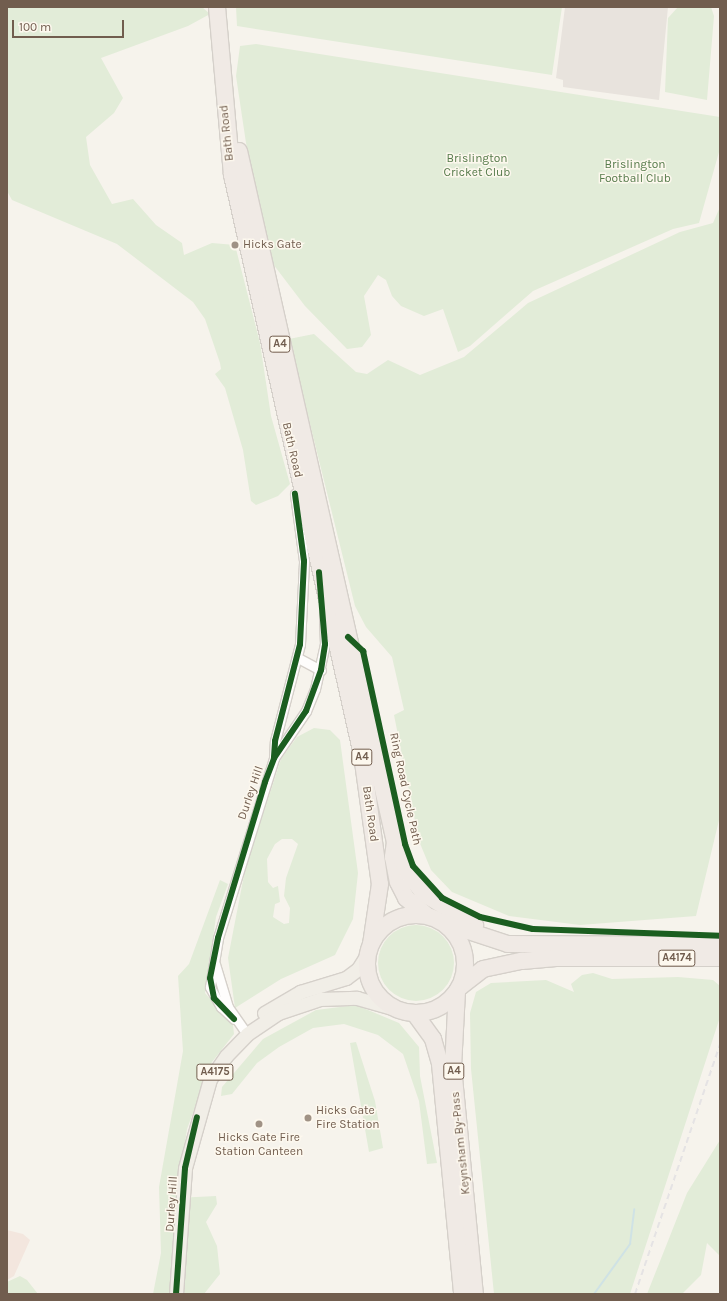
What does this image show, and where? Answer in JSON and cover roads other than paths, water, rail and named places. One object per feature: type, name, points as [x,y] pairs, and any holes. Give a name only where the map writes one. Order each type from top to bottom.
[{"type":"highway","name":"Bath Road","points":[[217,7],[232,175],[261,287],[395,842],[393,857],[400,890],[426,915]]},
{"type":"highway","name":"Bath Road","points":[[261,287],[319,572],[360,747],[377,861],[379,908],[369,948]]},
{"type":"highway","points":[[395,842],[408,873],[424,894],[466,921],[521,938],[594,945]]},
{"type":"highway","points":[[426,915],[444,923],[458,940],[463,953],[458,989],[437,1009],[414,1014],[396,1009],[372,988],[367,971],[369,948],[381,928],[394,919],[426,915]]},
{"type":"highway","name":"A4174","points":[[444,923],[508,944],[594,945],[719,951]]},
{"type":"highway","name":"A4174","points":[[458,989],[483,969],[522,961],[556,958],[719,951]]},
{"type":"highway","name":"Keynsham By-Pass","points":[[458,989],[453,1067],[476,1294]]},
{"type":"highway","name":"Keynsham By-Pass","points":[[414,1014],[434,1039],[440,1064],[462,1294]]},
{"type":"main road","name":"A4175","points":[[369,948],[353,974],[281,1003],[245,1029],[247,1034],[278,1013],[320,999],[357,998],[396,1009]]},
{"type":"main road","name":"Durley Hill","points":[[176,1294],[185,1168],[197,1117],[210,1079],[247,1034]]},
{"type":"street","points":[[274,758],[275,741],[298,658],[304,561],[295,494]]},
{"type":"street","name":"Durley Hill","points":[[247,1034],[221,1007],[210,987],[215,964],[218,938],[274,758],[306,711],[321,670],[325,644],[319,572]]},
{"type":"street","points":[[298,658],[321,670]]},
{"type":"waterway","points":[[594,1294],[630,1244],[634,1209]]},
{"type":"railway","points":[[635,1294],[720,1044]]},
{"type":"place","name":"Hicks Gate","points":[[235,245]]},
{"type":"place","name":"Hicks Gate Fire Station","points":[[308,1118]]},
{"type":"place","name":"Hicks Gate Fire Station Canteen","points":[[259,1124]]},
{"type":"park label","name":"Brislington Cricket Club","points":[[477,166]]},
{"type":"park label","name":"Brislington Football Club","points":[[635,172]]}]
